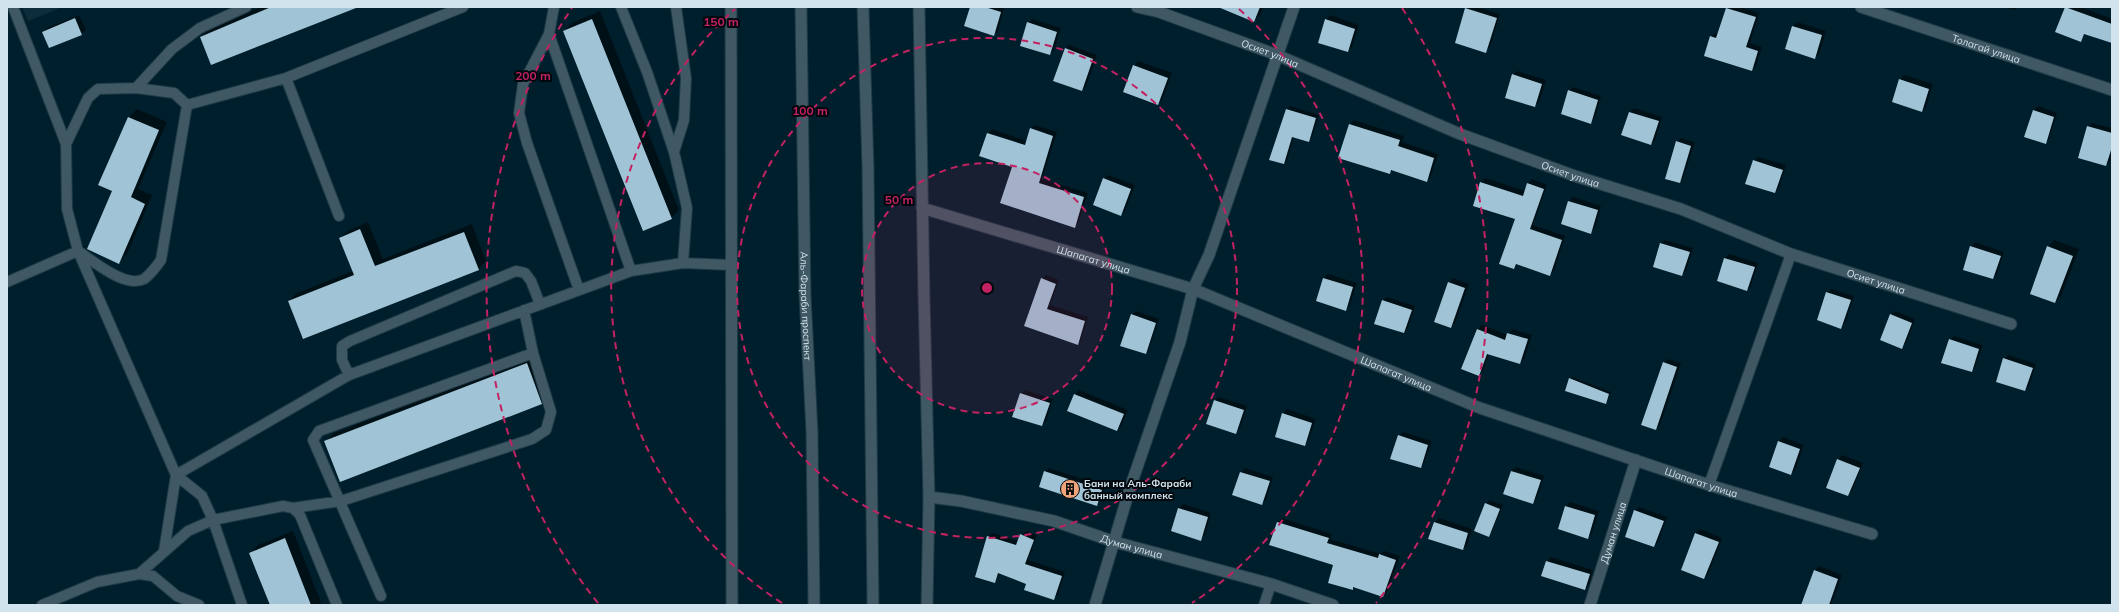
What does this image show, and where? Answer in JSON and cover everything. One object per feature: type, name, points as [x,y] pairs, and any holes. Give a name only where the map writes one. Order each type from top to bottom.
[{"type":"street","points":[[730,7],[732,605]]},
{"type":"street","name":"Аль-Фараби проспект","points":[[801,7],[805,295],[812,432],[814,605]]},
{"type":"street","points":[[863,7],[868,168],[873,605]]},
{"type":"street","points":[[919,7],[929,497],[927,605]]},
{"type":"street","name":"Осиет улица","points":[[1137,7],[1159,12],[1277,55],[1460,134],[1575,176],[1681,209],[1791,254],[2011,324]]},
{"type":"street","points":[[1095,605],[1130,488],[1180,342],[1193,289],[1209,255],[1294,7]]},
{"type":"street","name":"Толагай улица","points":[[1861,7],[2112,90]]},
{"type":"street","name":"Шапагат улица","points":[[922,208],[1193,289],[1480,408],[1709,485],[1872,534]]},
{"type":"street","name":"Думан улица","points":[[1590,605],[1636,460]]},
{"type":"street","name":"Думан улица","points":[[929,497],[961,501],[1054,521],[1115,542],[1271,584],[1332,605]]},
{"type":"lane","points":[[13,7],[66,144],[67,209],[78,251],[176,475],[202,496],[213,520],[242,605]]},
{"type":"lane","points":[[136,88],[172,49],[200,28],[246,7]]},
{"type":"lane","points":[[187,105],[286,78],[463,7]]},
{"type":"lane","points":[[554,7],[549,34],[523,84],[519,113],[527,143],[579,290]]},
{"type":"lane","points":[[621,7],[647,72],[674,152],[687,208],[683,263]]},
{"type":"lane","points":[[674,152],[684,120],[686,78],[676,7]]},
{"type":"lane","points":[[549,34],[631,271]]},
{"type":"lane","points":[[286,78],[339,216]]},
{"type":"lane","points":[[66,144],[88,98],[98,89],[136,88],[174,93],[187,105]]},
{"type":"lane","points":[[78,251],[125,280],[143,279],[153,271],[160,260],[187,105]]},
{"type":"lane","points":[[7,282],[78,251]]},
{"type":"lane","points":[[1709,485],[1791,254]]},
{"type":"lane","points":[[176,475],[349,375],[631,271],[683,263],[731,265]]},
{"type":"lane","points":[[349,375],[342,360],[342,346],[350,340],[516,271],[525,273],[531,281],[540,304]]},
{"type":"lane","points":[[139,574],[188,531],[213,520],[283,506],[293,508],[341,501],[532,439],[546,430],[551,412],[533,353],[524,310]]},
{"type":"lane","points":[[381,596],[341,501],[313,440],[319,431],[533,353]]},
{"type":"lane","points":[[164,551],[176,475]]},
{"type":"lane","points":[[293,508],[300,515],[337,605]]},
{"type":"lane","points":[[42,605],[97,582],[139,574],[153,576],[177,596],[199,605]]},
{"type":"lane","points":[[1264,605],[1271,584]]},
{"type":"shaded area","points":[[22,7],[63,7],[28,21]]},
{"type":"building","points":[[271,7],[356,8],[211,65],[200,37]]},
{"type":"building","points":[[970,7],[985,7],[1001,12],[994,36],[964,26]]},
{"type":"building","points":[[1218,7],[1260,7],[1254,22]]},
{"type":"building","points":[[2065,7],[2112,24],[2112,43],[2084,34],[2081,42],[2055,32]]},
{"type":"building","points":[[1465,8],[1497,18],[1486,53],[1455,43]]},
{"type":"building","points":[[1726,8],[1756,17],[1746,47],[1758,51],[1752,71],[1704,56],[1710,36],[1716,38]]},
{"type":"building","points":[[75,18],[82,35],[49,48],[42,32]]},
{"type":"building","points":[[592,19],[672,219],[643,231],[563,31]]},
{"type":"building","points":[[1325,19],[1355,29],[1348,52],[1318,43]]},
{"type":"building","points":[[1027,22],[1057,32],[1050,55],[1020,46]]},
{"type":"building","points":[[1792,26],[1822,35],[1815,59],[1785,49]]},
{"type":"building","points":[[1065,48],[1093,59],[1082,91],[1053,81]]},
{"type":"building","points":[[1133,65],[1168,78],[1158,105],[1123,92]]},
{"type":"building","points":[[1512,74],[1542,84],[1535,107],[1505,98]]},
{"type":"building","points":[[1899,79],[1929,89],[1922,112],[1892,102]]},
{"type":"building","points":[[1568,90],[1598,100],[1591,124],[1561,114]]},
{"type":"building","points":[[1286,109],[1316,118],[1309,142],[1292,137],[1284,164],[1269,160]]},
{"type":"building","points":[[2033,110],[2054,117],[2046,144],[2024,137]]},
{"type":"building","points":[[1629,112],[1659,121],[1651,145],[1621,135]]},
{"type":"building","points":[[128,117],[159,130],[131,197],[145,204],[119,264],[87,249],[112,191],[98,185]]},
{"type":"building","points":[[1349,124],[1400,140],[1398,146],[1434,158],[1427,182],[1391,170],[1390,174],[1338,158]]},
{"type":"building","points":[[2087,126],[2112,133],[2112,147],[2106,166],[2078,158]]},
{"type":"building","points":[[1030,128],[1053,136],[1039,183],[1084,197],[1075,228],[1000,203],[1012,167],[979,156],[987,133],[1025,145]]},
{"type":"building","points":[[1676,141],[1691,146],[1680,183],[1665,179]]},
{"type":"building","points":[[1753,160],[1783,170],[1775,193],[1745,184]]},
{"type":"building","points":[[1103,178],[1131,189],[1121,216],[1093,205]]},
{"type":"building","points":[[1480,182],[1523,196],[1527,183],[1544,189],[1530,229],[1562,240],[1550,276],[1516,264],[1514,269],[1499,264],[1515,219],[1473,206]]},
{"type":"building","points":[[1568,201],[1598,210],[1591,234],[1561,224]]},
{"type":"building","points":[[360,229],[375,266],[464,232],[479,270],[303,339],[288,301],[354,275],[339,238]]},
{"type":"building","points":[[1660,243],[1690,252],[1682,276],[1653,267]]},
{"type":"building","points":[[1970,246],[2001,256],[1993,279],[1963,270]]},
{"type":"building","points":[[2047,246],[2073,256],[2055,303],[2030,294]]},
{"type":"building","points":[[1724,258],[1755,267],[1747,291],[1717,281]]},
{"type":"building","points":[[1041,278],[1056,284],[1047,309],[1085,321],[1078,345],[1024,326]]},
{"type":"building","points":[[1323,278],[1353,287],[1346,311],[1316,301]]},
{"type":"building","points":[[1448,282],[1465,288],[1451,328],[1434,322]]},
{"type":"building","points":[[1826,292],[1851,300],[1841,329],[1817,320]]},
{"type":"building","points":[[1382,300],[1412,310],[1404,333],[1374,324]]},
{"type":"building","points":[[1131,314],[1156,323],[1146,354],[1120,346]]},
{"type":"building","points":[[1890,314],[1912,323],[1902,349],[1880,340]]},
{"type":"building","points":[[1477,329],[1505,340],[1507,333],[1528,339],[1520,364],[1487,354],[1479,376],[1461,369]]},
{"type":"building","points":[[1949,339],[1979,349],[1972,372],[1941,363]]},
{"type":"building","points":[[2003,358],[2033,368],[2025,391],[1996,382]]},
{"type":"building","points":[[1663,362],[1677,367],[1656,430],[1641,425]]},
{"type":"building","points":[[527,363],[542,404],[340,482],[324,441]]},
{"type":"building","points":[[1569,378],[1609,394],[1606,404],[1565,391]]},
{"type":"building","points":[[1020,393],[1050,403],[1042,426],[1012,417]]},
{"type":"building","points":[[1074,394],[1124,414],[1117,431],[1067,411]]},
{"type":"building","points":[[1214,400],[1244,410],[1236,434],[1206,424]]},
{"type":"building","points":[[1282,413],[1312,423],[1305,446],[1275,437]]},
{"type":"building","points":[[1398,435],[1428,445],[1421,468],[1390,459]]},
{"type":"building","points":[[1778,441],[1800,449],[1791,475],[1769,467]]},
{"type":"building","points":[[1837,459],[1860,468],[1848,496],[1826,488]]},
{"type":"building","name":"Бани на Аль-Фараби банный комплекс","points":[[1044,471],[1102,490],[1097,506],[1039,487]]},
{"type":"building","points":[[1511,471],[1541,480],[1533,504],[1503,494]]},
{"type":"building","points":[[1240,472],[1270,481],[1262,505],[1232,495]]},
{"type":"building","points":[[1485,503],[1500,509],[1489,537],[1474,531]]},
{"type":"building","points":[[1565,506],[1595,515],[1588,539],[1558,529]]},
{"type":"building","points":[[1178,508],[1208,517],[1201,541],[1171,531]]},
{"type":"building","points":[[1634,510],[1664,521],[1654,547],[1625,537]]},
{"type":"building","points":[[1277,522],[1329,538],[1327,543],[1378,558],[1379,554],[1396,560],[1383,597],[1353,587],[1353,590],[1328,583],[1333,565],[1269,545]]},
{"type":"building","points":[[1434,522],[1468,533],[1463,550],[1428,539]]},
{"type":"building","points":[[1695,533],[1719,542],[1704,579],[1681,570]]},
{"type":"building","points":[[1020,534],[1034,540],[1025,564],[1062,576],[1054,600],[1024,590],[1026,584],[998,573],[995,583],[975,577],[987,536],[1016,545]]},
{"type":"building","points":[[285,538],[311,605],[270,605],[249,553]]},
{"type":"building","points":[[1546,561],[1590,574],[1585,590],[1541,576]]},
{"type":"building","points":[[1814,570],[1838,579],[1829,605],[1801,605]]},
{"type":"place","name":"Бани на Аль-Фараби банный комплекс","points":[[1070,489]]}]
